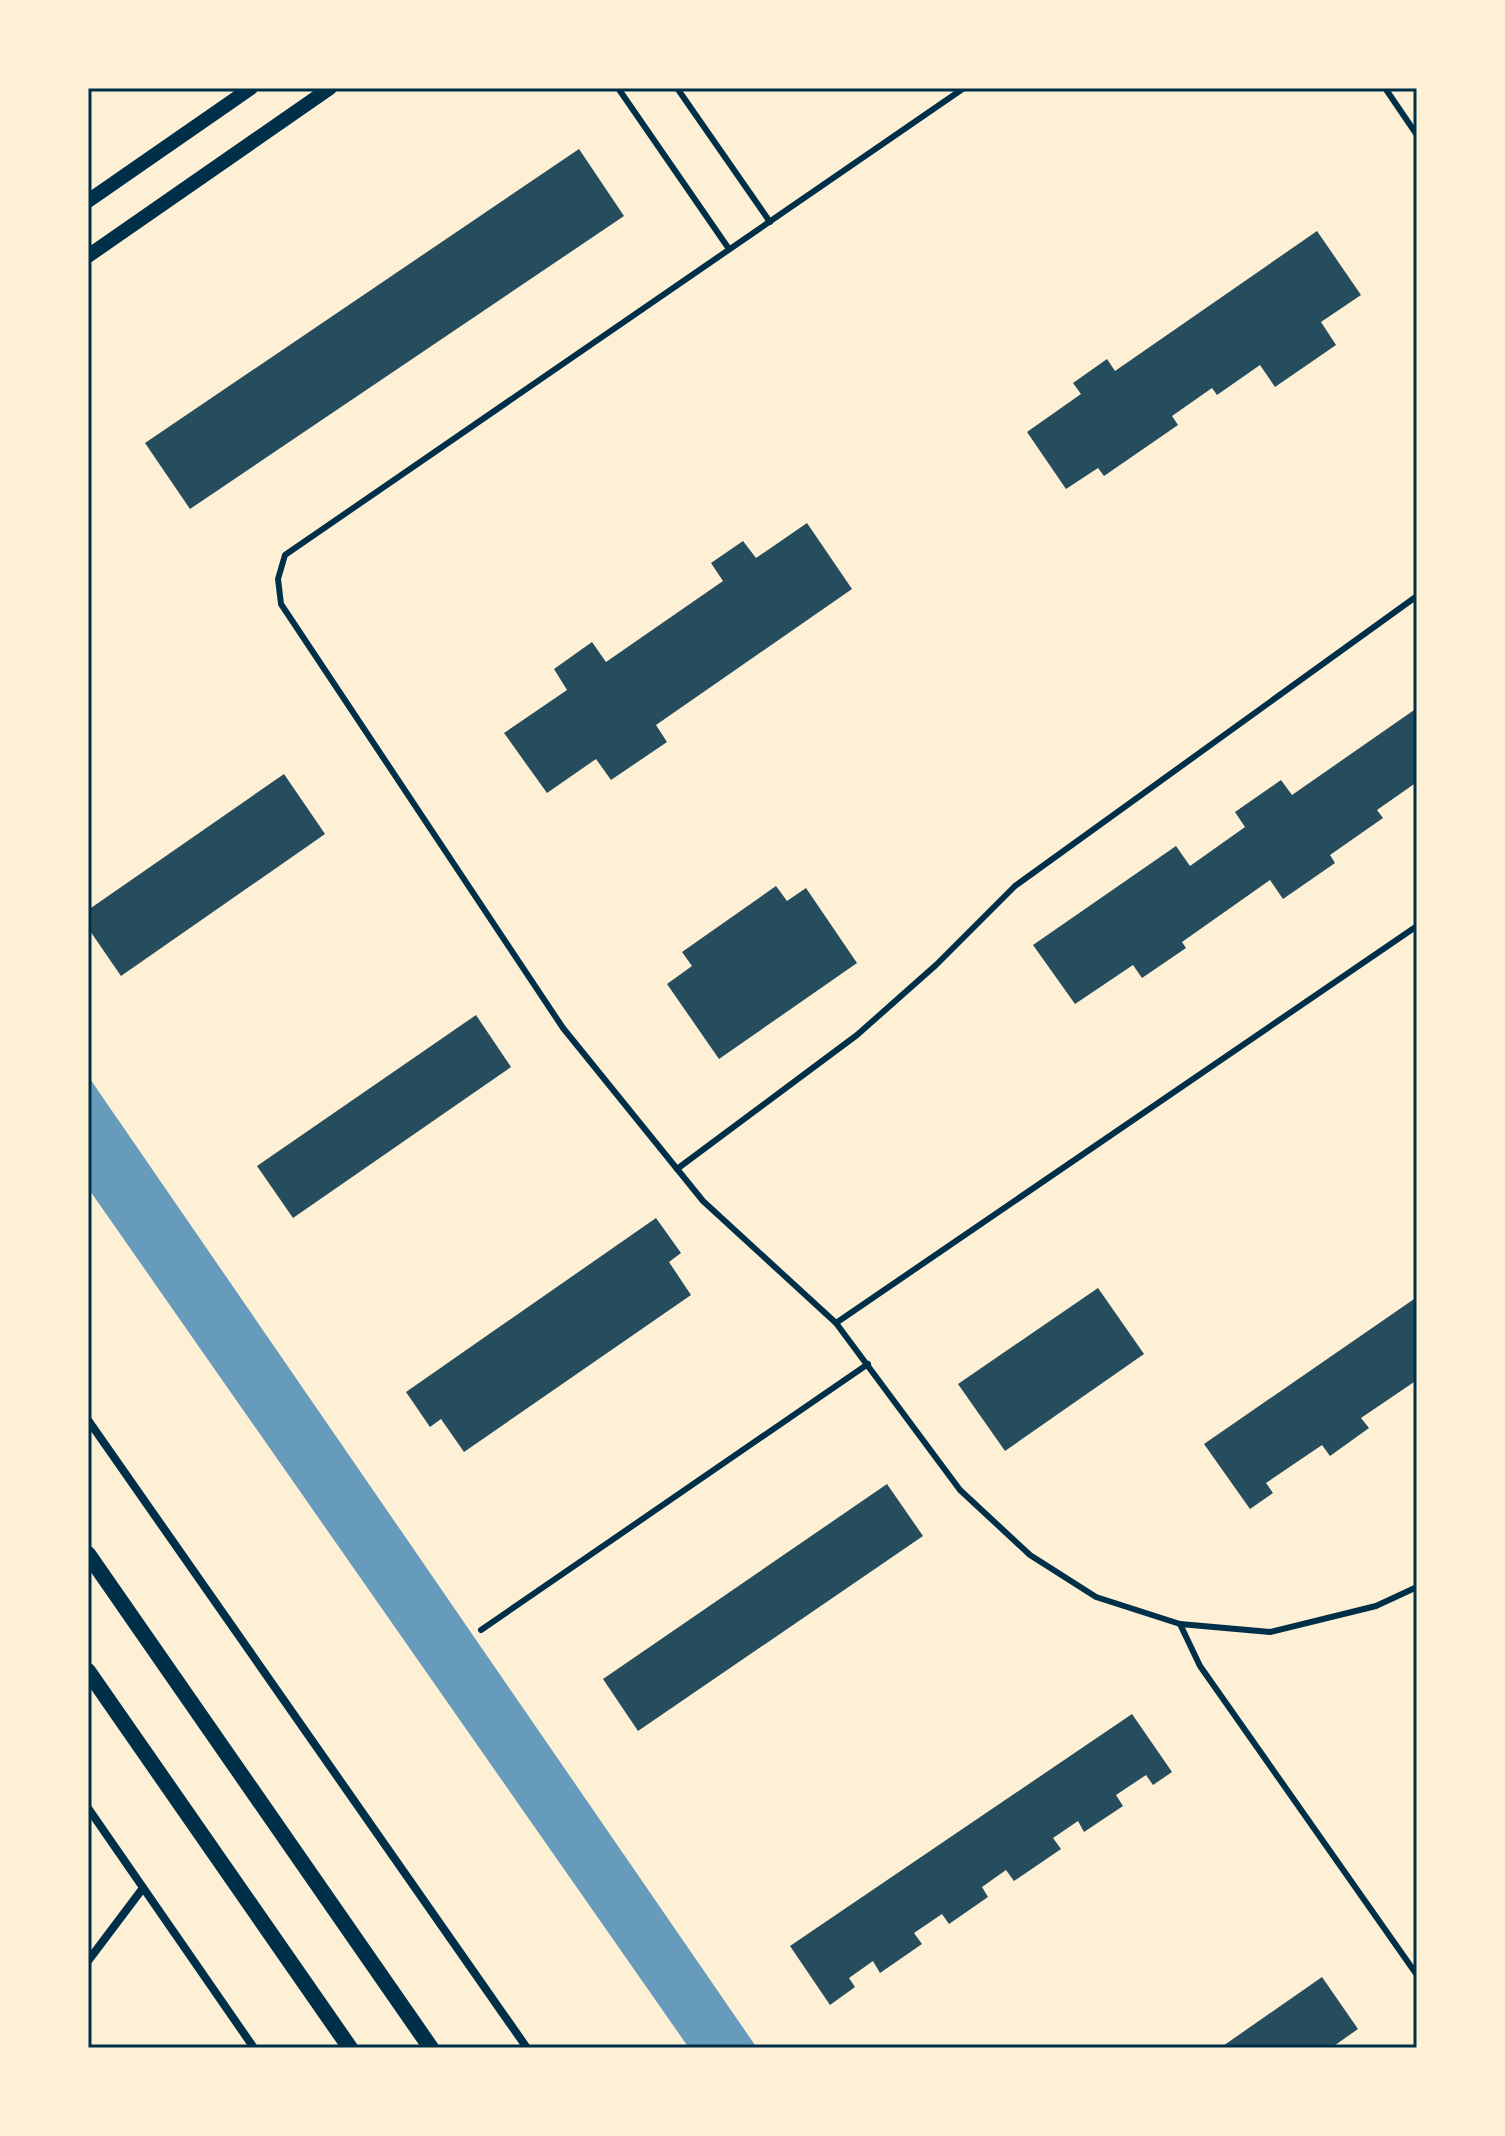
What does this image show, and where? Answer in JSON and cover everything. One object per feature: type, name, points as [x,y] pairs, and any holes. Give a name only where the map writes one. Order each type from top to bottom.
[{"type":"main road","points":[[88,1554],[431,2048]]},
{"type":"main road","points":[[88,1671],[350,2048]]},
{"type":"street","points":[[88,201],[251,88]]},
{"type":"street","points":[[88,256],[330,88]]},
{"type":"street","points":[[88,1420],[527,2048]]},
{"type":"street","points":[[88,1808],[254,2048]]},
{"type":"street","points":[[88,1961],[143,1888]]},
{"type":"lane","points":[[618,88],[729,249]]},
{"type":"lane","points":[[677,88],[770,222]]},
{"type":"lane","points":[[964,88],[285,555],[278,579],[281,604],[563,1028],[703,1201],[836,1323],[960,1490],[1030,1555],[1096,1597],[1180,1624],[1270,1632],[1376,1606],[1417,1587]]},
{"type":"lane","points":[[1385,88],[1417,135]]},
{"type":"lane","points":[[677,1169],[857,1035],[936,965],[1015,886],[1417,596]]},
{"type":"lane","points":[[836,1323],[1417,926]]},
{"type":"lane","points":[[481,1630],[868,1364]]},
{"type":"lane","points":[[1180,1624],[1200,1666],[1417,1975]]},
{"type":"water","points":[[88,1076],[757,2048],[689,2048],[88,1188]]},
{"type":"building","points":[[579,149],[624,216],[190,509],[145,443]]},
{"type":"building","points":[[1317,231],[1361,295],[1321,322],[1336,345],[1275,387],[1260,365],[1217,395],[1212,388],[1172,416],[1178,425],[1104,476],[1098,468],[1066,489],[1027,432],[1081,394],[1073,383],[1107,359],[1115,371]]},
{"type":"building","points":[[807,523],[852,589],[656,725],[667,742],[611,780],[596,759],[547,793],[504,733],[567,690],[554,669],[592,642],[606,662],[723,581],[711,563],[743,541],[756,558]]},
{"type":"building","points":[[1417,708],[1417,782],[1377,810],[1383,818],[1330,855],[1335,863],[1283,899],[1270,880],[1182,942],[1186,948],[1142,978],[1133,965],[1075,1004],[1033,945],[1176,846],[1190,866],[1245,827],[1235,812],[1281,780],[1292,795]]},
{"type":"building","points":[[284,774],[325,834],[121,976],[88,928],[88,910]]},
{"type":"building","points":[[776,886],[787,901],[806,888],[857,963],[719,1059],[667,984],[692,966],[682,952]]},
{"type":"building","points":[[476,1015],[511,1067],[293,1218],[257,1166]]},
{"type":"building","points":[[656,1218],[681,1253],[669,1262],[691,1295],[464,1452],[441,1419],[430,1427],[406,1392]]},
{"type":"building","points":[[1098,1288],[1144,1354],[1005,1451],[958,1384]]},
{"type":"building","points":[[1417,1297],[1417,1380],[1361,1418],[1369,1428],[1330,1456],[1322,1445],[1266,1483],[1273,1493],[1250,1509],[1204,1444]]},
{"type":"building","points":[[887,1484],[923,1536],[638,1731],[603,1679]]},
{"type":"building","points":[[1132,1714],[1172,1772],[1153,1785],[1146,1775],[1116,1795],[1123,1806],[1084,1832],[1078,1821],[1053,1838],[1061,1849],[1014,1881],[1006,1870],[982,1887],[988,1897],[949,1924],[942,1914],[914,1933],[922,1944],[880,1973],[873,1961],[849,1978],[855,1987],[830,2005],[790,1946]]},
{"type":"building","points":[[1322,1977],[1358,2029],[1331,2048],[1220,2048]]}]
